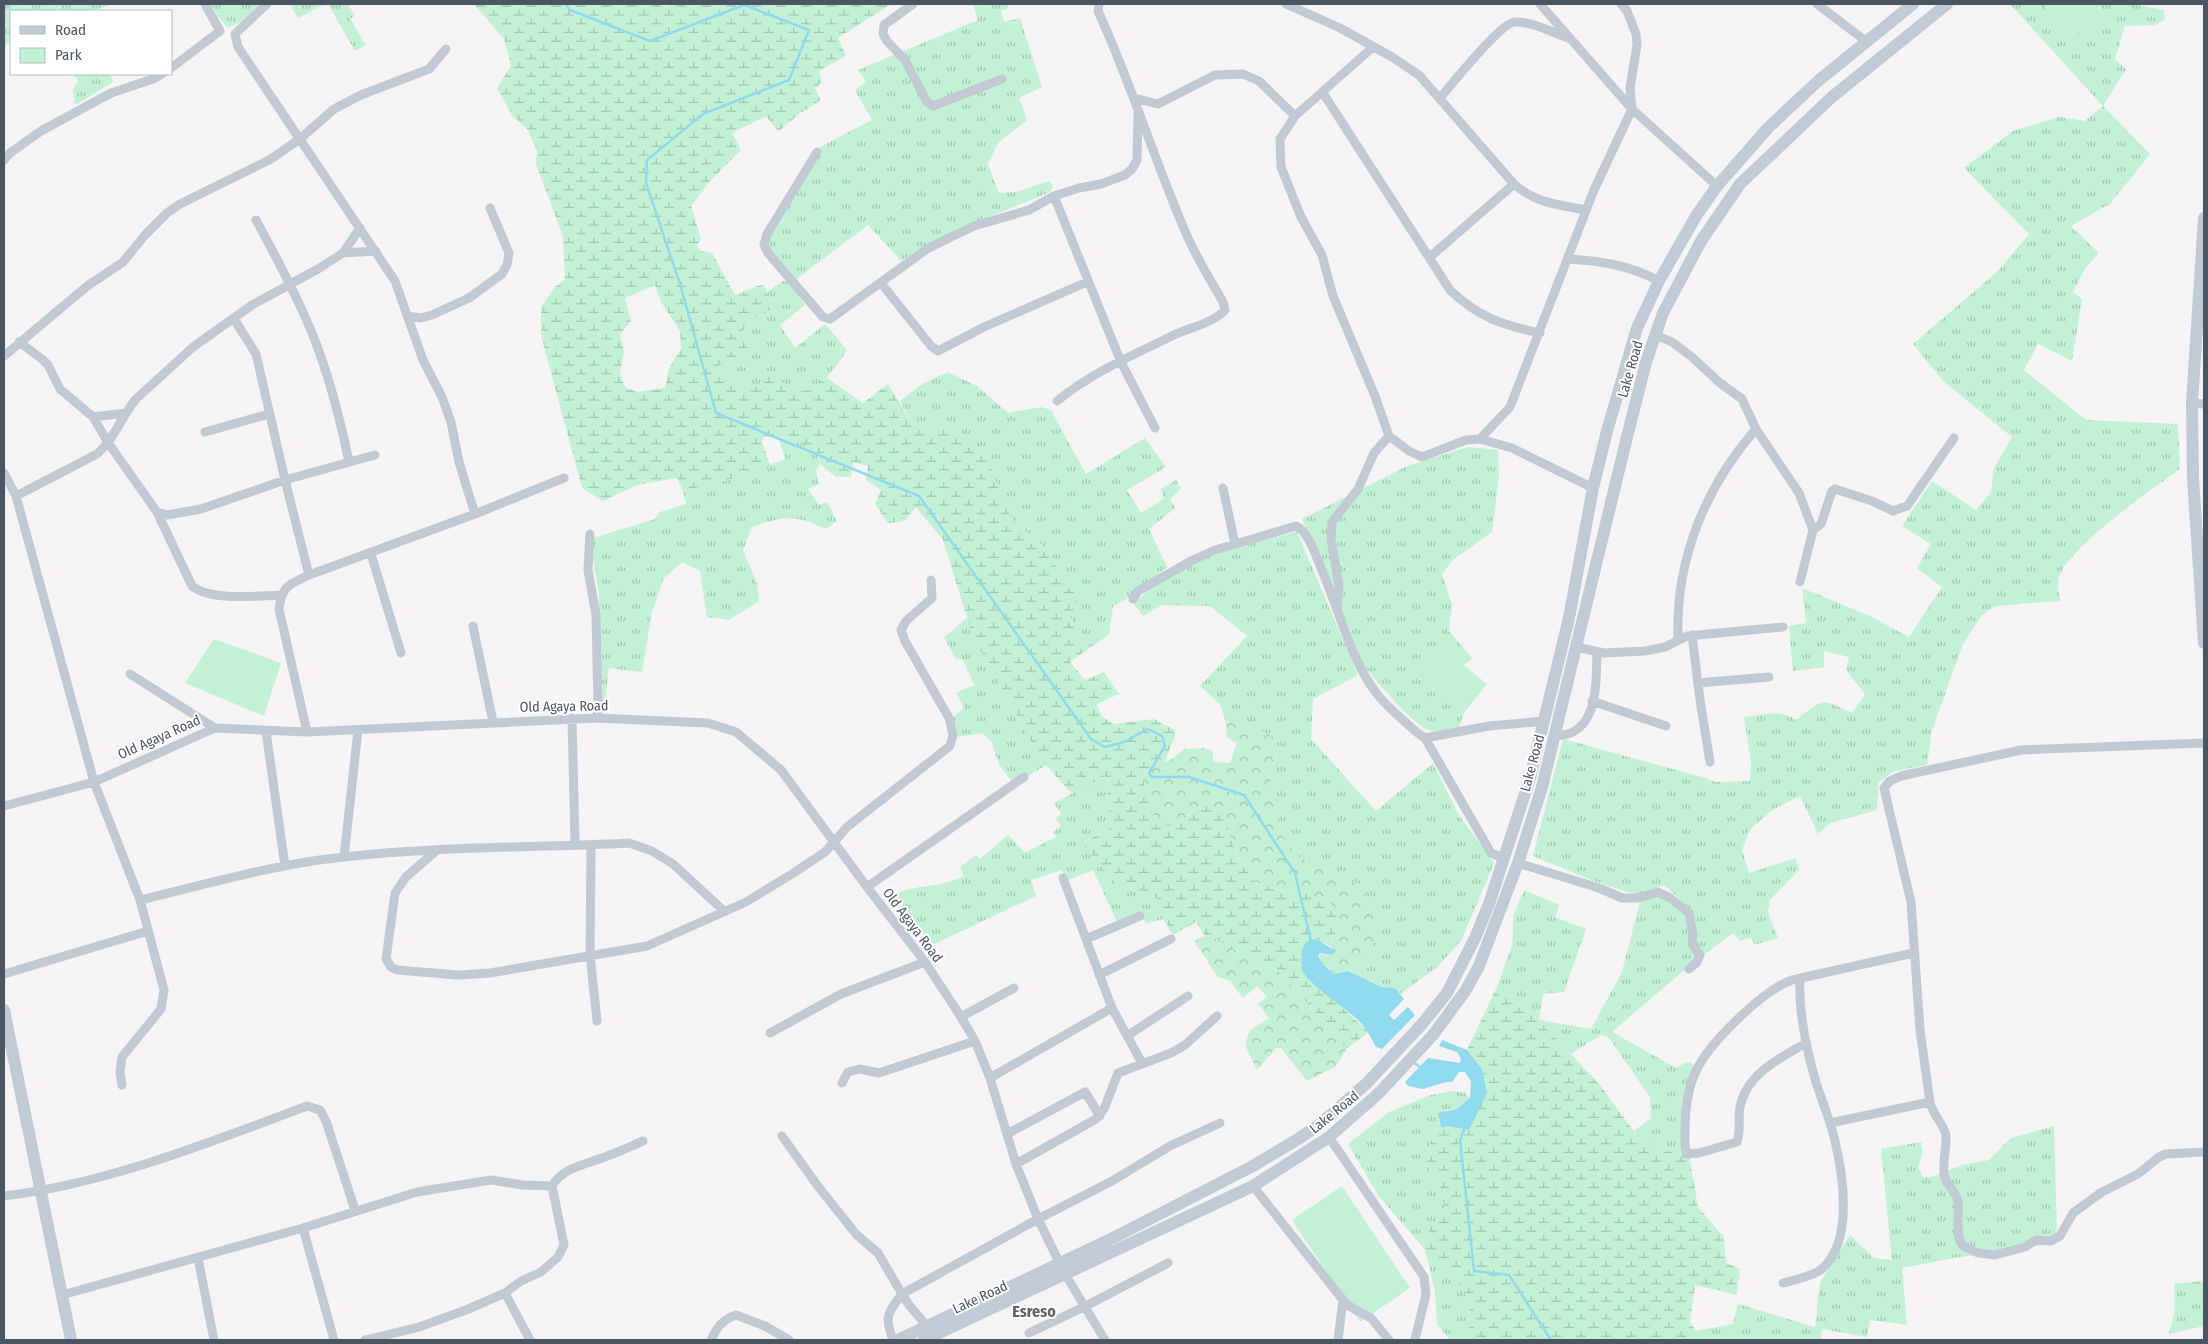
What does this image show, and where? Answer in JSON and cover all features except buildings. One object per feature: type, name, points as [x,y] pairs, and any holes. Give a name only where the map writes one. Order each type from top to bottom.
[{"type":"main road","name":"Lake Road","points":[[924,1340],[1063,1269],[1298,1139],[1319,1125],[1391,1060],[1447,993],[1475,938],[1489,904],[1530,778],[1569,618],[1593,488],[1607,431],[1637,328],[1659,281],[1696,216],[1717,186],[1788,107],[1913,4]]},
{"type":"main road","name":"Lake Road","points":[[898,1340],[1253,1186],[1329,1138],[1399,1073],[1433,1035],[1466,990],[1479,966],[1518,862],[1542,787],[1609,502],[1646,362],[1663,313],[1701,241],[1740,184],[1802,122],[1947,4]]},
{"type":"main road","points":[[2204,218],[2198,404],[2204,643]]},
{"type":"main road","points":[[4,1010],[71,1340]]},
{"type":"street","points":[[205,4],[220,31]]},
{"type":"street","points":[[235,34],[267,4]]},
{"type":"street","points":[[913,4],[884,25],[883,34],[887,42],[905,60],[927,102],[933,106],[1002,79]]},
{"type":"street","points":[[1057,401],[1120,362],[1175,334],[1218,318],[1225,310],[1223,302],[1188,238],[1138,114],[1119,57],[1098,11],[1099,4]]},
{"type":"street","points":[[1286,4],[1319,17],[1419,75],[1514,184],[1525,193],[1543,202],[1586,210]]},
{"type":"street","points":[[1540,4],[1632,109],[1717,186]]},
{"type":"street","points":[[1480,440],[1510,406],[1540,333],[1586,210],[1632,109],[1630,88],[1637,45],[1636,34],[1627,11],[1622,4]]},
{"type":"street","points":[[1817,4],[1867,42]]},
{"type":"street","points":[[1440,98],[1468,64],[1507,24],[1522,22],[1571,39]]},
{"type":"street","points":[[172,67],[220,31],[235,34]]},
{"type":"street","points":[[235,34],[238,47],[246,62],[301,138],[395,281],[423,360],[442,397],[451,422],[459,462],[476,514]]},
{"type":"street","points":[[1373,47],[1323,93],[1294,116],[1280,140],[1281,167],[1301,217],[1322,255],[1336,304],[1375,396],[1389,436],[1414,454],[1422,457],[1466,440],[1480,440],[1512,448],[1593,488]]},
{"type":"street","points":[[4,356],[86,287],[123,262],[168,213],[193,196],[257,168],[301,138],[334,109],[354,98],[429,70],[446,49]]},
{"type":"street","points":[[1134,98],[1158,104],[1215,75],[1243,74],[1259,81],[1294,116]]},
{"type":"street","points":[[4,160],[10,153],[41,131],[111,93],[160,75]]},
{"type":"street","points":[[1323,93],[1450,290],[1474,311],[1502,324],[1540,333]]},
{"type":"street","points":[[817,152],[767,234],[764,245],[768,253],[823,318],[830,319],[927,249],[949,238],[974,226],[1029,210],[1054,196],[1079,188],[1101,184],[1125,175],[1132,169],[1137,160],[1139,145],[1138,114]]},
{"type":"street","points":[[1430,258],[1514,184]]},
{"type":"street","points":[[1054,196],[1120,362],[1155,428]]},
{"type":"street","points":[[407,316],[421,318],[432,315],[469,298],[502,274],[507,265],[509,253],[490,208]]},
{"type":"street","points":[[256,220],[313,334],[339,412],[349,462]]},
{"type":"street","points":[[16,496],[97,454],[109,444],[136,399],[193,347],[252,305],[343,253],[360,228]]},
{"type":"street","points":[[343,253],[376,251]]},
{"type":"street","points":[[1568,259],[1611,262],[1643,272],[1659,281]]},
{"type":"street","points":[[881,283],[938,351],[984,327],[1087,282]]},
{"type":"street","points":[[234,319],[256,354],[309,575]]},
{"type":"street","points":[[1656,335],[1672,342],[1742,399],[1756,429],[1793,487],[1799,493],[1814,530]]},
{"type":"street","points":[[19,342],[48,365],[60,389],[93,417],[109,444],[158,512],[192,586],[196,590],[231,597],[281,595]]},
{"type":"street","points":[[93,417],[126,413]]},
{"type":"street","points":[[205,432],[269,414]]},
{"type":"street","points":[[1678,639],[1679,591],[1689,548],[1707,501],[1734,456],[1756,429]]},
{"type":"street","points":[[1337,608],[1339,586],[1331,539],[1332,522],[1358,489],[1374,453],[1389,436]]},
{"type":"street","points":[[1800,582],[1814,530],[1821,524],[1832,491],[1835,489],[1872,501],[1893,511],[1907,506],[1954,438]]},
{"type":"street","points":[[158,512],[167,516],[201,509],[285,480],[375,454]]},
{"type":"street","points":[[4,473],[16,496],[94,782],[140,900],[164,990],[161,1009],[122,1057],[120,1072],[122,1085]]},
{"type":"street","points":[[307,732],[280,609],[281,595],[287,587],[309,575],[371,554],[564,478]]},
{"type":"street","points":[[1223,488],[1235,544]]},
{"type":"street","points":[[1133,599],[1138,590],[1194,560],[1235,544],[1292,526],[1298,527],[1317,558],[1371,685],[1396,713],[1425,738],[1491,853],[1504,858]]},
{"type":"street","points":[[590,534],[588,570],[596,615],[597,718]]},
{"type":"street","points":[[371,554],[401,653]]},
{"type":"street","points":[[437,850],[406,877],[395,893],[386,959],[391,967],[397,970],[458,975],[490,973],[647,946],[741,904],[769,889],[825,852],[847,827],[944,752],[953,740],[953,731],[949,718],[901,630],[906,621],[932,598],[931,580]]},
{"type":"street","points":[[473,626],[493,722]]},
{"type":"street","points":[[1576,647],[1597,652],[1645,652],[1665,647],[1678,639],[1692,635],[1782,627]]},
{"type":"street","points":[[1692,635],[1710,762]]},
{"type":"street","points":[[1554,736],[1572,733],[1579,728],[1588,716],[1592,701],[1597,652]]},
{"type":"street","points":[[130,674],[158,690],[215,728]]},
{"type":"street","points":[[1698,683],[1769,677]]},
{"type":"street","points":[[1592,701],[1666,726]]},
{"type":"street","points":[[572,718],[575,844]]},
{"type":"street","name":"Old Agaya Road","points":[[4,806],[94,782],[215,728],[307,732],[597,718],[708,723],[736,732],[781,770],[925,962],[962,1017],[975,1041],[990,1078],[1016,1164],[1038,1219],[1063,1269],[1105,1340]]},
{"type":"street","points":[[1425,738],[1489,726],[1544,720]]},
{"type":"street","points":[[344,856],[358,730]]},
{"type":"street","points":[[266,731],[285,866]]},
{"type":"street","points":[[2204,743],[2021,750],[1901,776],[1890,781],[1884,788],[1908,887],[1913,924],[1913,953],[1920,1030],[1930,1102],[1932,1112],[1943,1127],[1946,1135],[1943,1173],[1957,1199],[1961,1243],[1971,1250],[1987,1255],[2015,1251],[2039,1239],[2049,1242],[2060,1236],[2073,1213],[2102,1192],[2138,1174],[2163,1155],[2204,1152]]},
{"type":"street","points":[[867,887],[1024,777]]},
{"type":"street","points":[[140,900],[285,866],[344,856],[437,850],[629,843],[652,851],[673,864],[724,911]]},
{"type":"street","points":[[590,845],[590,955],[597,1021]]},
{"type":"street","points":[[1518,862],[1599,888],[1622,898],[1638,898],[1658,892],[1670,898],[1687,910],[1690,917],[1693,935],[1692,944],[1700,956],[1697,962],[1689,969]]},
{"type":"street","points":[[1063,878],[1112,1008],[1142,1063]]},
{"type":"street","points":[[1086,939],[1140,916]]},
{"type":"street","points":[[4,974],[148,931]]},
{"type":"street","points":[[1098,975],[1171,939]]},
{"type":"street","points":[[1806,1043],[1767,1066],[1752,1082],[1741,1103],[1737,1142],[1699,1153],[1687,1154],[1685,1119],[1687,1097],[1696,1071],[1724,1034],[1768,993],[1783,983],[1800,978],[1913,953]]},
{"type":"street","points":[[770,1033],[841,994],[925,962]]},
{"type":"street","points":[[1783,1282],[1804,1277],[1820,1270],[1828,1262],[1841,1234],[1843,1206],[1841,1178],[1830,1123],[1806,1043],[1799,996],[1800,978]]},
{"type":"street","points":[[962,1017],[1014,988]]},
{"type":"street","points":[[1127,1036],[1188,996]]},
{"type":"street","points":[[990,1078],[1112,1008]]},
{"type":"street","points":[[1016,1164],[1100,1116],[1118,1073],[1171,1053],[1185,1045],[1216,1016]]},
{"type":"street","points":[[842,1083],[848,1072],[854,1069],[879,1073],[975,1041]]},
{"type":"street","points":[[1007,1134],[1085,1092],[1100,1116]]},
{"type":"street","points":[[1830,1123],[1930,1102]]},
{"type":"street","points":[[4,1196],[41,1192],[172,1156],[307,1106],[320,1110],[326,1121],[355,1210]]},
{"type":"street","points":[[894,1340],[887,1325],[888,1318],[890,1309],[902,1294],[1038,1219],[1112,1181],[1170,1146],[1220,1123]]},
{"type":"street","points":[[782,1136],[817,1185],[856,1234],[878,1253],[909,1305],[927,1326]]},
{"type":"street","points":[[1329,1138],[1424,1277],[1426,1294],[1415,1340]]},
{"type":"street","points":[[365,1340],[419,1328],[505,1293],[541,1272],[558,1257],[564,1244],[552,1186],[557,1177],[572,1167],[600,1159],[643,1141]]},
{"type":"street","points":[[62,1294],[303,1228],[355,1210],[417,1192],[491,1180],[523,1185],[552,1186]]},
{"type":"street","points":[[1253,1186],[1343,1300],[1349,1306],[1371,1318],[1388,1340]]},
{"type":"street","points":[[303,1228],[334,1340]]},
{"type":"street","points":[[198,1258],[214,1340]]},
{"type":"street","points":[[1029,1333],[1086,1306],[1168,1263]]},
{"type":"street","points":[[505,1293],[530,1340]]},
{"type":"street","points":[[1338,1340],[1343,1300]]},
{"type":"street","points":[[711,1340],[716,1327],[726,1319],[736,1315],[765,1326],[789,1340]]},
{"type":"green space","points":[[5,4],[107,4],[108,6],[94,10],[10,10],[10,42],[4,46]]},
{"type":"green space","points":[[211,4],[266,4],[241,22],[228,28],[219,18]]},
{"type":"green space","points":[[290,4],[325,4],[298,18]]},
{"type":"green space","points":[[328,4],[348,4],[355,16],[350,19],[366,45],[355,51]]},
{"type":"green space","points":[[474,4],[651,4],[665,6],[670,4],[890,4],[838,38],[846,56],[819,71],[822,82],[815,88],[821,100],[799,114],[778,132],[766,116],[732,133],[741,150],[710,181],[691,206],[701,238],[697,246],[701,251],[712,253],[735,295],[763,284],[771,298],[771,309],[750,321],[743,331],[750,359],[718,366],[721,371],[736,382],[760,387],[761,376],[773,375],[789,387],[799,391],[804,391],[827,378],[863,403],[888,384],[912,424],[954,431],[988,456],[999,490],[1013,521],[1040,543],[1053,557],[1061,584],[1080,595],[1071,617],[1078,642],[1094,645],[1070,662],[1085,680],[1104,672],[1119,694],[1097,704],[1101,716],[1114,724],[1154,719],[1175,730],[1175,736],[1164,763],[1141,772],[1157,828],[1178,824],[1207,799],[1227,825],[1238,859],[1256,883],[1279,890],[1305,893],[1330,901],[1340,922],[1330,946],[1317,939],[1303,972],[1369,1032],[1347,1048],[1276,968],[1255,961],[1212,937],[1205,936],[1196,922],[1173,935],[1163,919],[1163,905],[1158,899],[1116,884],[1082,843],[1110,828],[1106,776],[1072,794],[1046,765],[973,637],[943,540],[916,507],[904,521],[888,523],[875,504],[881,490],[866,480],[868,466],[853,462],[851,477],[836,477],[820,464],[814,444],[806,445],[783,437],[764,437],[762,442],[770,465],[728,480],[683,491],[677,478],[637,485],[603,501],[582,488],[541,335],[541,307],[555,287],[565,279],[563,236],[536,164],[537,151],[528,130],[512,115],[497,88],[511,66],[504,39]],"holes":[[[655,285],[661,302],[680,331],[681,349],[669,368],[665,388],[637,392],[625,387],[620,374],[624,352],[620,334],[631,321],[625,298]]]},
{"type":"green space","points":[[973,4],[1007,4],[1009,8],[1001,11],[1004,22],[1020,18],[1042,87],[1019,98],[1027,120],[998,143],[988,164],[999,193],[1016,192],[1049,181],[1053,186],[1050,192],[954,231],[901,261],[868,225],[795,280],[769,248],[768,237],[820,147],[872,120],[855,90],[866,82],[858,70],[978,20]]},
{"type":"green space","points":[[2010,4],[2050,4],[2045,5],[2106,25],[2099,4],[2133,4],[2164,10],[2165,20],[2154,25],[2125,26],[2115,59],[2126,69],[2103,106]]},
{"type":"green space","points":[[2099,4],[2106,25],[2056,40],[2045,5]]},
{"type":"green space","points":[[75,75],[110,75],[113,82],[75,105],[73,89],[78,81]]},
{"type":"green space","points":[[2103,106],[2150,154],[2111,203],[2071,226],[2099,253],[2086,267],[2073,292],[2082,299],[2072,361],[2038,344],[2024,370],[2086,420],[2178,424],[2180,469],[2113,519],[2078,551],[2059,577],[2060,601],[1995,606],[1982,615],[1963,644],[1932,730],[1927,765],[1894,771],[1878,783],[1877,810],[1830,823],[1818,834],[1800,796],[1774,809],[1750,829],[1742,850],[1749,873],[1796,858],[1799,870],[1770,900],[1768,912],[1778,938],[1754,945],[1751,938],[1740,941],[1733,933],[1704,955],[1695,942],[1695,924],[1689,910],[1664,885],[1637,895],[1594,881],[1533,856],[1563,739],[1715,782],[1750,781],[1751,763],[1744,717],[1778,714],[1796,720],[1818,704],[1823,703],[1834,705],[1852,713],[1865,694],[1846,670],[1849,657],[1824,651],[1824,667],[1793,671],[1789,626],[1806,623],[1802,588],[1870,616],[1909,637],[1942,587],[1917,568],[1931,544],[1902,526],[1932,481],[1976,510],[1991,492],[1994,468],[2012,437],[1943,381],[1913,344],[1998,271],[2029,234],[1964,168],[2013,131],[2059,117],[2085,121]]},
{"type":"green space","points":[[783,281],[789,281],[805,305],[780,325],[795,348],[825,324],[847,350],[838,364],[818,386],[802,393],[791,391],[772,375],[760,387],[742,384],[731,379],[718,366],[749,359],[743,331],[750,321],[771,309],[771,298],[767,292]]},
{"type":"green space","points":[[948,372],[977,386],[1008,413],[1041,407],[1051,410],[1086,474],[1145,438],[1166,467],[1127,490],[1141,513],[1164,499],[1161,489],[1176,480],[1181,488],[1170,500],[1175,508],[1149,529],[1167,567],[1128,598],[1113,606],[1109,635],[1094,645],[1078,642],[1053,557],[1040,543],[1013,521],[999,490],[954,431],[912,424],[900,401],[922,384]]},
{"type":"green space","points":[[778,437],[814,444],[820,464],[816,471],[819,484],[808,489],[819,505],[827,502],[837,521],[826,529],[806,521],[789,518],[752,527],[743,550],[757,584],[759,601],[729,620],[707,617],[700,571],[682,562],[664,578],[652,612],[642,672],[609,668],[605,704],[601,705],[598,649],[599,595],[590,539],[655,519],[660,512],[686,504],[683,491],[728,480],[785,459]]},
{"type":"green space","points":[[1468,447],[1498,450],[1499,478],[1492,532],[1454,559],[1442,574],[1452,605],[1449,631],[1472,658],[1464,665],[1440,646],[1416,676],[1463,714],[1459,728],[1432,731],[1421,726],[1403,710],[1363,664],[1302,519],[1405,467]]},
{"type":"green space","points":[[1297,532],[1358,675],[1313,699],[1311,739],[1376,811],[1433,763],[1458,814],[1494,863],[1461,941],[1437,967],[1400,994],[1395,988],[1383,987],[1348,971],[1366,956],[1364,888],[1323,866],[1298,857],[1280,832],[1269,774],[1277,752],[1259,729],[1226,722],[1220,704],[1200,686],[1247,636],[1210,606],[1162,605],[1143,616],[1133,603],[1166,577],[1197,562],[1230,550]]},
{"type":"green space","points":[[968,617],[973,637],[1035,748],[1048,764],[1025,778],[1011,780],[999,765],[992,742],[982,733],[958,737],[953,717],[964,708],[956,693],[974,685],[963,660],[956,659],[944,637]]},
{"type":"green space","points":[[214,639],[281,663],[264,716],[185,683]]},
{"type":"green space","points":[[1440,646],[1487,684],[1463,714],[1416,676]]},
{"type":"green space","points":[[1226,722],[1259,729],[1276,739],[1277,752],[1269,774],[1280,832],[1298,857],[1323,866],[1364,888],[1375,916],[1378,934],[1366,956],[1348,971],[1335,974],[1322,963],[1319,954],[1332,955],[1334,951],[1330,946],[1334,938],[1305,893],[1270,887],[1252,879],[1242,866],[1227,825],[1196,808],[1178,824],[1157,829],[1141,772],[1172,759],[1184,749],[1204,748],[1213,751],[1213,762],[1230,763],[1237,743],[1227,738]]},
{"type":"green space","points":[[1106,776],[1110,828],[1083,842],[1116,884],[1158,899],[1163,905],[1163,919],[1146,924],[1141,914],[1117,922],[1093,870],[1068,880],[1062,870],[1031,880],[1036,896],[930,946],[895,894],[955,880],[964,876],[960,867],[976,855],[980,859],[1008,835],[1025,853],[1056,837],[1053,832],[1061,826],[1056,818],[1061,814],[1054,803]]},
{"type":"green space","points":[[1524,890],[1559,905],[1555,917],[1586,929],[1564,992],[1543,994],[1539,1020],[1497,987],[1512,945],[1514,914]]},
{"type":"green space","points":[[1659,896],[1686,913],[1697,959],[1612,1032],[1676,1068],[1687,1062],[1692,1063],[1694,1069],[1693,1080],[1681,1107],[1688,1112],[1687,1140],[1690,1161],[1638,1137],[1634,1131],[1651,1118],[1650,1097],[1609,1038],[1601,1035],[1571,1054],[1539,1020],[1591,1029],[1622,972],[1640,901]]},
{"type":"green space","points":[[1205,936],[1212,937],[1255,961],[1276,968],[1347,1048],[1336,1066],[1307,1081],[1281,1048],[1276,1048],[1257,1070],[1245,1045],[1250,1030],[1269,1018],[1258,1004],[1267,997],[1257,986],[1243,998],[1230,981],[1218,977],[1194,941]]},
{"type":"green space","points":[[1497,987],[1539,1020],[1600,1085],[1638,1137],[1690,1161],[1698,1207],[1724,1237],[1726,1263],[1740,1269],[1737,1295],[1695,1285],[1690,1322],[1696,1331],[1696,1340],[1479,1340],[1469,1334],[1470,1303],[1450,1265],[1425,1250],[1431,1224],[1446,1216],[1440,1185],[1426,1164],[1434,1130],[1448,1126],[1469,1130],[1482,1069],[1467,1050]]},
{"type":"green space","points":[[1453,1091],[1465,1093],[1470,1098],[1457,1109],[1447,1110],[1438,1119],[1441,1128],[1434,1130],[1426,1164],[1440,1185],[1446,1216],[1450,1265],[1470,1303],[1469,1334],[1479,1340],[1450,1340],[1437,1324],[1435,1292],[1425,1250],[1378,1195],[1348,1144],[1389,1112],[1431,1095]]},
{"type":"green space","points":[[2054,1126],[2057,1235],[2049,1244],[1902,1268],[1907,1325],[1870,1320],[1867,1337],[1822,1329],[1821,1340],[1696,1340],[1696,1331],[1733,1324],[1738,1304],[1815,1327],[1820,1282],[1850,1235],[1874,1258],[1892,1260],[1881,1149],[1921,1142],[1923,1152],[1918,1167],[1923,1177],[1931,1177],[1962,1165],[1989,1160],[2011,1138]]},
{"type":"green space","points":[[1342,1186],[1410,1288],[1360,1322],[1292,1220]]},
{"type":"green space","points":[[2204,1281],[2204,1326],[2169,1334],[2175,1308],[2174,1284]]},
{"type":"water","points":[[1317,939],[1335,951],[1332,955],[1320,953],[1318,956],[1322,963],[1334,974],[1348,971],[1382,987],[1395,988],[1404,999],[1389,1015],[1394,1020],[1408,1007],[1415,1015],[1382,1049],[1376,1047],[1367,1030],[1359,1021],[1313,984],[1303,972],[1301,960],[1304,946],[1308,941]]},
{"type":"water","points":[[1442,1040],[1467,1050],[1482,1069],[1487,1093],[1469,1130],[1448,1126],[1441,1128],[1438,1113],[1457,1109],[1470,1098],[1471,1081],[1465,1072],[1459,1072],[1452,1082],[1423,1089],[1408,1086],[1405,1082],[1428,1058],[1460,1063],[1461,1059],[1457,1052],[1439,1046]]},
{"type":"waterway","points":[[566,4],[570,10],[650,41],[744,5],[809,30],[789,80],[703,114],[647,160],[646,183],[680,284],[716,413],[919,496],[1091,739],[1105,747],[1124,742],[1148,729],[1162,736],[1165,746],[1149,773],[1152,777],[1189,777],[1244,795],[1295,873],[1311,941]]},
{"type":"waterway","points":[[1413,1062],[1423,1069]]},
{"type":"waterway","points":[[1465,1127],[1460,1140],[1474,1271],[1509,1275],[1551,1340]]},
{"type":"district","name":"Esreso","points":[[1034,1311]]}]
